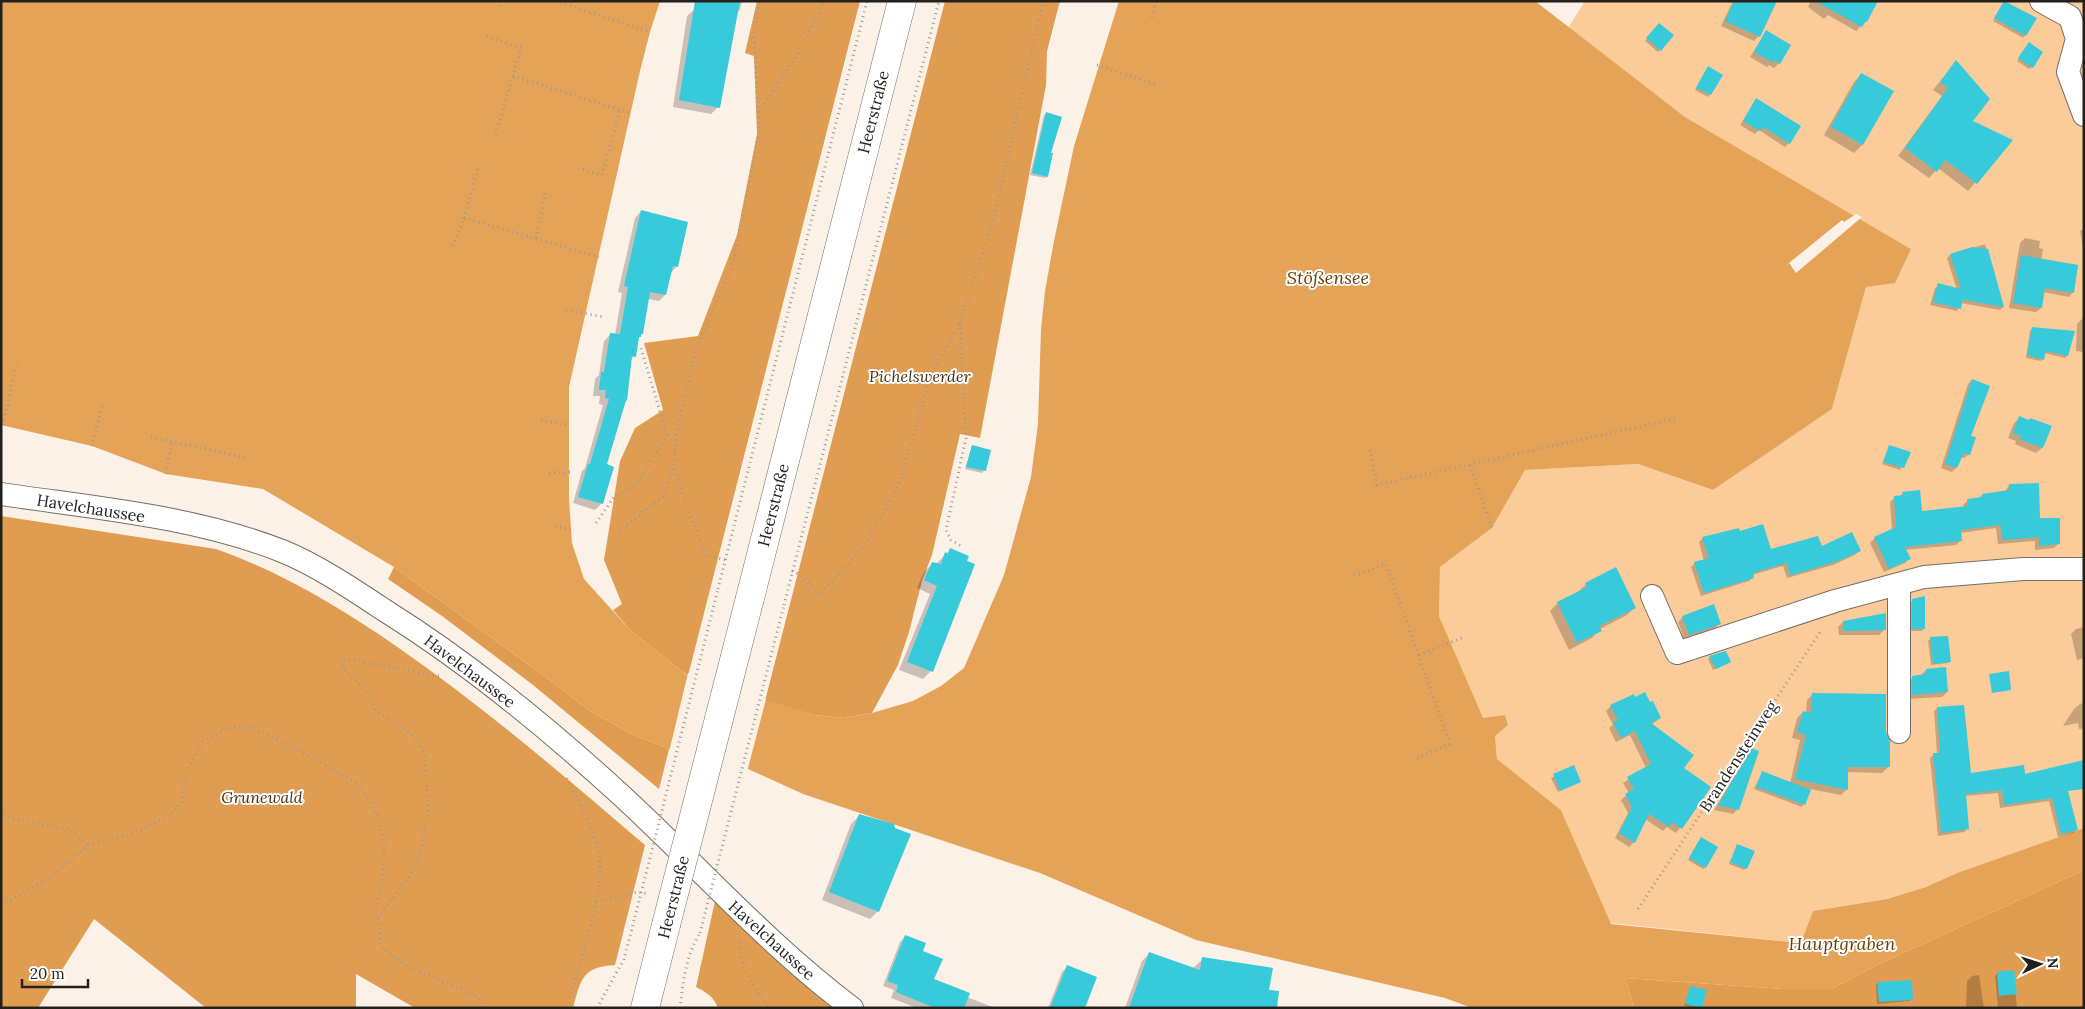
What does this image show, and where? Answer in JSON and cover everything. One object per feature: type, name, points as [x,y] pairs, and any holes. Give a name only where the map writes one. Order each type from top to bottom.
[{"type":"main road","name":"Heerstraße","points":[[645,1008],[902,1]]},
{"type":"street","points":[[2041,1],[2070,17],[2077,39],[2068,72],[2084,115]]},
{"type":"street","name":"Havelchaussee","points":[[1,494],[182,521],[236,535],[285,552],[345,585],[408,625],[477,674],[545,729],[622,796],[745,917],[822,986],[852,1008]]},
{"type":"street","points":[[1652,596],[1677,653],[1835,601],[1934,577],[2023,569],[2084,569]]},
{"type":"street","points":[[1898,732],[1899,585]]},
{"type":"path","points":[[500,6],[502,1]]},
{"type":"path","points":[[556,1],[650,32]]},
{"type":"path","points":[[619,531],[664,496],[674,465],[676,434],[696,349],[733,264],[759,132],[754,34],[759,1]]},
{"type":"path","points":[[759,113],[797,56],[824,1]]},
{"type":"path","points":[[597,1008],[624,959],[867,1]]},
{"type":"path","points":[[680,1008],[682,984],[692,945],[700,933],[939,1]]},
{"type":"path","points":[[792,571],[802,576],[820,595],[860,551],[886,509],[901,478],[931,375],[960,323],[993,222],[1043,1]]},
{"type":"path","points":[[1152,17],[1156,1]]},
{"type":"path","points":[[487,36],[521,48],[495,136]]},
{"type":"path","points":[[1098,65],[1158,85]]},
{"type":"path","points":[[513,76],[631,113]]},
{"type":"path","points":[[578,168],[602,175],[620,110]]},
{"type":"path","points":[[453,246],[464,218],[478,168]]},
{"type":"path","points":[[536,238],[546,190]]},
{"type":"path","points":[[464,218],[599,257]]},
{"type":"path","points":[[566,310],[604,317]]},
{"type":"path","points":[[960,323],[966,438],[946,530],[951,540],[963,547]]},
{"type":"path","points":[[596,523],[614,497],[637,484],[667,435],[640,346]]},
{"type":"path","points":[[3,425],[17,362]]},
{"type":"path","points":[[92,446],[103,403]]},
{"type":"path","points":[[1370,450],[1377,485],[1678,418]]},
{"type":"path","points":[[541,420],[570,426]]},
{"type":"path","points":[[667,435],[676,434]]},
{"type":"path","points":[[150,437],[247,458]]},
{"type":"path","points":[[166,474],[172,442]]},
{"type":"path","points":[[674,465],[689,512],[706,555],[725,560]]},
{"type":"path","points":[[1470,465],[1492,528]]},
{"type":"path","points":[[549,473],[571,472]]},
{"type":"path","points":[[555,526],[571,530]]},
{"type":"path","points":[[1354,576],[1386,564],[1450,744],[1417,758]]},
{"type":"path","name":"Brandensteinweg","points":[[1638,909],[1826,622],[1835,601]]},
{"type":"path","points":[[1419,655],[1464,637]]},
{"type":"path","points":[[378,918],[411,874],[420,855],[428,813],[425,754],[418,741],[403,727],[378,712],[366,693],[344,669],[341,660],[347,658],[430,675],[454,676],[477,674]]},
{"type":"path","points":[[1,903],[11,900],[51,876],[88,846],[142,830],[171,814],[182,802],[188,769],[203,742],[228,728],[252,727],[302,752],[358,784],[377,814],[385,843],[383,875],[376,905],[381,947],[407,966],[474,995],[487,1008]]},
{"type":"path","points":[[565,775],[598,847],[601,866],[596,903],[567,1008]]},
{"type":"path","points":[[1,810],[10,818],[69,829],[88,846]]},
{"type":"path","points":[[596,903],[638,892]]},
{"type":"path","points":[[745,917],[740,950],[751,983],[769,1008]]},
{"type":"shaded area","points":[[1585,1],[2084,1],[2084,828],[1957,873],[1926,887],[1887,899],[1813,911],[1802,943],[1610,923],[1561,810],[1497,759],[1495,736],[1508,725],[1505,715],[1483,719],[1439,616],[1440,567],[1492,528],[1525,470],[1638,464],[1713,490],[1832,409],[1866,287],[1911,249],[1685,117],[1568,28]]},
{"type":"green space","points":[[757,1],[860,1],[688,676],[631,631],[613,610],[622,604],[604,560],[620,461],[635,428],[663,410],[644,343],[698,336],[737,235],[757,134],[754,56],[745,53]]},
{"type":"green space","name":"Pichelswerder","points":[[945,1],[1060,1],[1047,51],[1046,85],[980,438],[960,434],[932,555],[922,581],[909,632],[898,665],[872,713],[844,718],[814,715],[765,701]]},
{"type":"green space","name":"Grunewald","points":[[1,516],[216,549],[264,568],[331,604],[429,669],[523,742],[645,845],[615,965],[596,968],[585,976],[578,989],[573,1008],[415,1008],[356,974],[356,1008],[206,1008],[94,919],[38,1008],[1,1008]]},
{"type":"green space","points":[[394,567],[590,711],[632,734],[669,749],[659,789],[533,685],[442,616],[388,579]]},
{"type":"green space","points":[[2084,870],[2084,1008],[1634,1008],[1625,978],[1783,989],[1831,989],[1879,964]]},
{"type":"green space","points":[[715,901],[773,957],[835,1008],[718,1008],[709,995],[696,987]]},
{"type":"water","name":"Stößensee","points":[[1,1],[660,1],[640,71],[569,387],[569,499],[572,543],[584,579],[631,631],[688,676],[814,715],[844,718],[872,713],[913,701],[941,686],[964,668],[1004,575],[1031,477],[1038,424],[1041,329],[1045,291],[1054,241],[1074,146],[1119,1],[1535,1],[1685,117],[1911,249],[1895,283],[1866,287],[1832,409],[1713,490],[1638,464],[1525,470],[1492,528],[1440,567],[1439,616],[1483,718],[1505,715],[1508,725],[1495,736],[1497,759],[1561,810],[1611,924],[1801,943],[1813,911],[1887,899],[1926,887],[1957,873],[2084,828],[2084,870],[1879,964],[1831,989],[1783,989],[1625,978],[1634,1008],[1472,1008],[1445,998],[1196,940],[1040,873],[803,794],[748,769],[669,749],[632,734],[590,711],[394,567],[263,489],[166,474],[92,446],[1,425]]},
{"type":"pier","points":[[1856,214],[1862,217],[1796,273],[1789,263],[1842,220],[1844,222]]},
{"type":"pier","points":[[688,673],[766,699],[747,772],[669,752]]},
{"type":"building","points":[[695,1],[740,1],[720,108],[679,100]]},
{"type":"building","points":[[1734,1],[1777,1],[1760,37],[1725,21]]},
{"type":"building","points":[[1815,1],[1878,1],[1867,22],[1862,27]]},
{"type":"building","points":[[2004,1],[2037,18],[2026,36],[1994,18]]},
{"type":"building","points":[[1659,23],[1674,35],[1661,51],[1646,38]]},
{"type":"building","points":[[1766,30],[1791,45],[1780,64],[1774,60],[1773,63],[1754,52]]},
{"type":"building","points":[[2029,42],[2043,52],[2033,68],[2018,58]]},
{"type":"building","points":[[1956,60],[1990,99],[1973,121],[2013,140],[1977,184],[1945,160],[1937,172],[1905,148],[1948,88],[1940,82]]},
{"type":"building","points":[[1708,66],[1723,75],[1711,95],[1696,88]]},
{"type":"building","points":[[1861,73],[1894,91],[1863,145],[1831,127]]},
{"type":"building","points":[[1756,98],[1801,126],[1790,144],[1763,127],[1760,131],[1743,121]]},
{"type":"building","points":[[1046,112],[1062,117],[1051,153],[1053,153],[1048,177],[1032,173]]},
{"type":"building","points":[[641,210],[688,222],[678,267],[673,266],[666,295],[650,292],[643,334],[639,337],[636,357],[632,356],[627,401],[607,464],[614,467],[603,504],[578,497],[609,399],[605,398],[606,390],[599,390],[601,372],[604,372],[610,333],[620,334],[628,287],[624,286]]},
{"type":"building","points":[[1972,247],[1988,249],[2004,307],[1964,300],[1963,298],[1961,309],[1933,302],[1938,283],[1961,289],[1950,254]]},
{"type":"building","points":[[2021,255],[2078,265],[2074,293],[2045,288],[2042,308],[2013,303]]},
{"type":"building","points":[[2032,327],[2075,331],[2068,356],[2046,351],[2044,360],[2027,355]]},
{"type":"building","points":[[1972,379],[1990,386],[1971,436],[1976,437],[1970,455],[1964,453],[1957,468],[1945,464]]},
{"type":"building","points":[[2019,416],[2052,426],[2043,448],[2019,439],[2021,436],[2013,433]]},
{"type":"building","points":[[972,445],[991,450],[986,471],[966,467]]},
{"type":"building","points":[[1889,445],[1911,452],[1904,468],[1883,462]]},
{"type":"building","points":[[2039,483],[2040,518],[2060,518],[2060,544],[2039,546],[2039,537],[2003,540],[2000,525],[1961,530],[1962,541],[1905,547],[1911,559],[1889,569],[1874,537],[1896,527],[1894,496],[1903,495],[1902,492],[1920,490],[1922,511],[1968,506],[1967,499],[1982,497],[1982,494],[2009,490],[2009,484]]},
{"type":"building","points":[[1763,524],[1771,549],[1818,536],[1822,546],[1852,532],[1861,551],[1838,561],[1792,575],[1790,575],[1787,563],[1753,573],[1754,578],[1704,593],[1694,562],[1709,558],[1702,537],[1739,528],[1740,531]]},
{"type":"building","points":[[950,548],[969,556],[967,561],[975,564],[933,672],[907,662],[937,586],[924,580],[932,562],[941,564],[945,552],[948,554]]},
{"type":"building","points":[[1616,567],[1636,608],[1599,626],[1602,631],[1577,643],[1557,602],[1587,587],[1585,583]]},
{"type":"building","points":[[1925,596],[1925,629],[1912,629],[1912,599]]},
{"type":"building","points":[[1714,604],[1721,624],[1689,635],[1682,616]]},
{"type":"building","points":[[1886,613],[1886,630],[1844,631],[1843,621]]},
{"type":"building","points":[[1948,636],[1951,662],[1933,664],[1930,637]]},
{"type":"building","points":[[1726,651],[1731,662],[1716,669],[1709,656]]},
{"type":"building","points":[[1946,667],[1948,692],[1912,695],[1912,676],[1926,674],[1926,669]]},
{"type":"building","points":[[2009,671],[2011,690],[1992,693],[1989,674]]},
{"type":"building","points":[[1645,692],[1650,702],[1653,701],[1661,718],[1651,723],[1694,755],[1684,768],[1711,787],[1682,829],[1672,822],[1669,827],[1649,814],[1635,843],[1619,833],[1632,807],[1625,794],[1634,789],[1627,777],[1651,764],[1635,731],[1621,738],[1613,723],[1618,720],[1610,705],[1634,694],[1635,697]]},
{"type":"building","points":[[1812,693],[1886,694],[1886,732],[1890,741],[1890,767],[1848,767],[1848,790],[1795,779],[1806,735],[1797,732],[1803,711],[1811,713]]},
{"type":"building","points":[[1964,705],[1971,773],[2024,765],[2025,774],[2084,760],[2084,789],[2068,791],[2078,830],[2061,834],[2052,798],[2004,805],[2002,790],[1966,794],[1969,829],[1941,833],[1933,753],[1940,753],[1937,707]]},
{"type":"building","points":[[1752,748],[1759,751],[1739,810],[1718,805]]},
{"type":"building","points":[[1574,765],[1581,782],[1560,791],[1553,774]]},
{"type":"building","points":[[1762,771],[1811,790],[1805,805],[1756,787]]},
{"type":"building","points":[[859,814],[894,824],[895,828],[911,834],[879,912],[829,892]]},
{"type":"building","points":[[1701,837],[1718,847],[1706,868],[1689,858]]},
{"type":"building","points":[[1737,844],[1755,851],[1747,869],[1730,862]]},
{"type":"building","points":[[905,935],[926,943],[923,951],[943,959],[934,979],[970,993],[964,1008],[935,1008],[896,992],[898,985],[887,981]]},
{"type":"building","points":[[1149,952],[1200,970],[1202,957],[1273,968],[1269,990],[1279,991],[1277,1008],[1129,1008]]},
{"type":"building","points":[[1067,965],[1097,977],[1085,1008],[1050,1008]]},
{"type":"building","points":[[2014,970],[2017,994],[1999,996],[1997,972]]},
{"type":"building","points":[[1912,980],[1913,1000],[1879,1002],[1877,982]]},
{"type":"building","points":[[1690,986],[1707,990],[1702,1008],[1685,1004]]},
{"type":"water label","name":"Hauptgraben","points":[[1842,943]]}]
